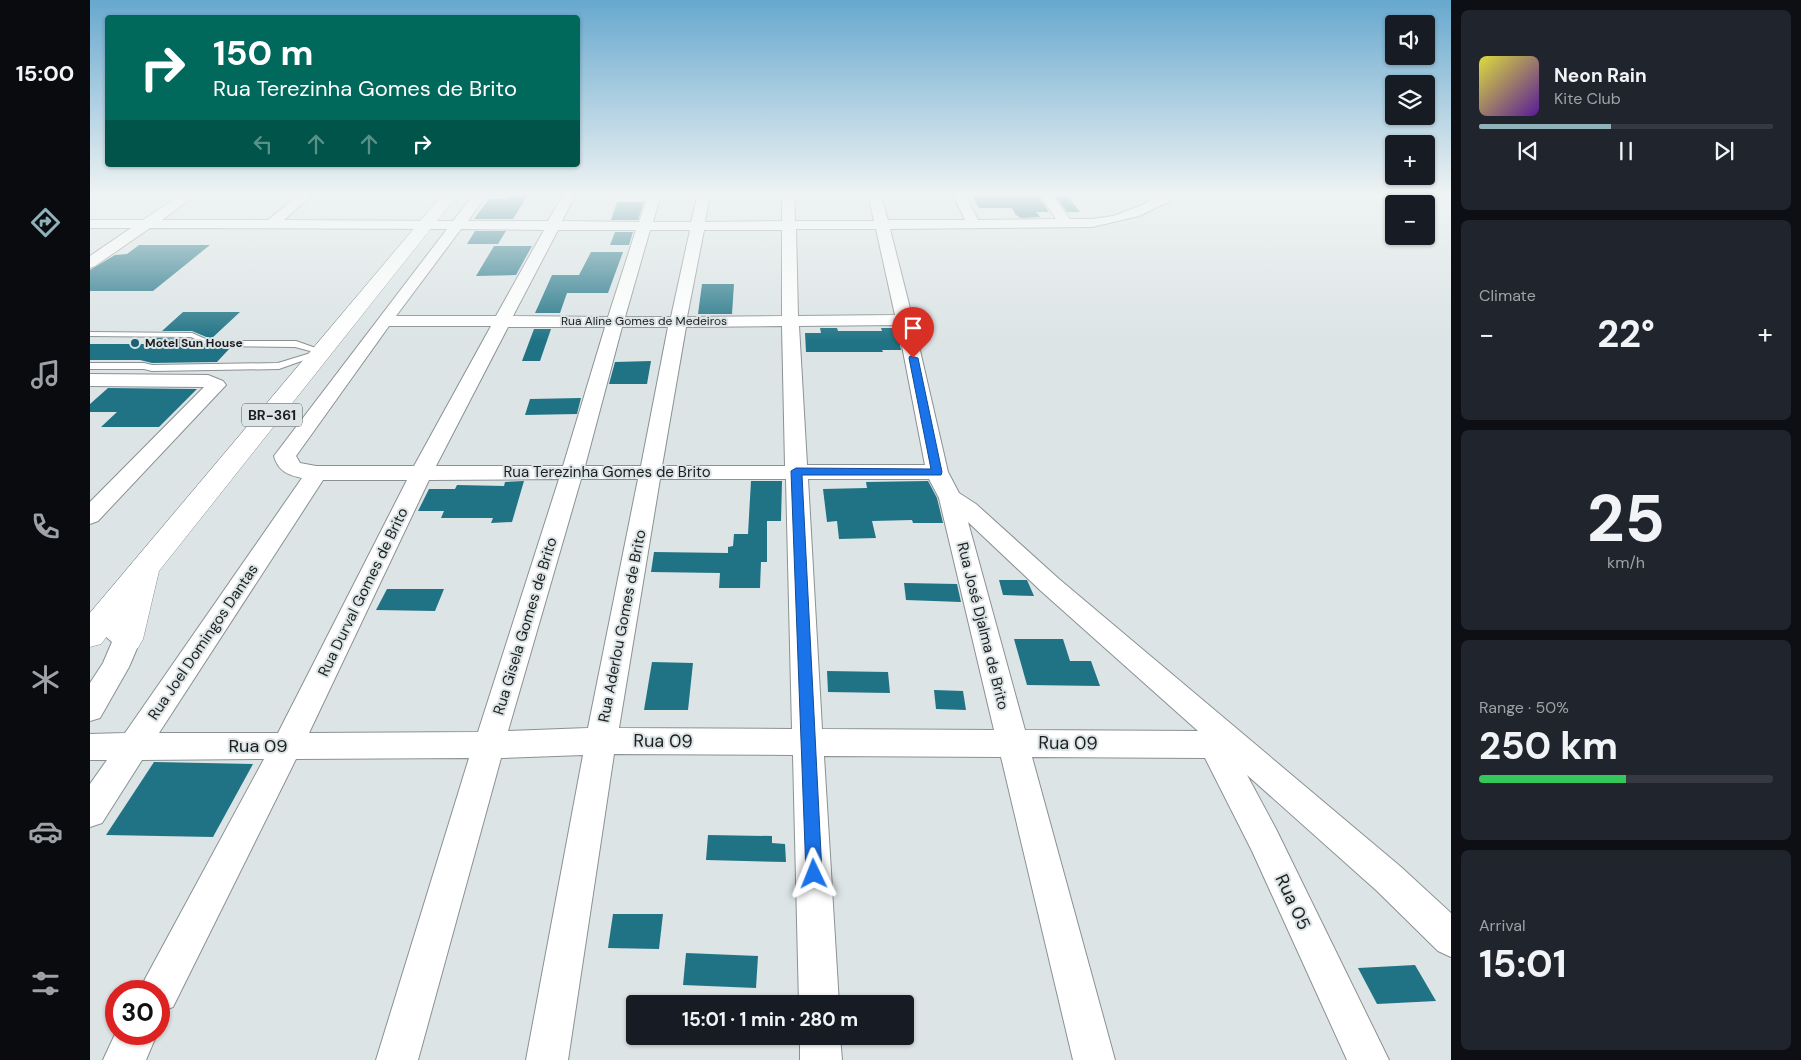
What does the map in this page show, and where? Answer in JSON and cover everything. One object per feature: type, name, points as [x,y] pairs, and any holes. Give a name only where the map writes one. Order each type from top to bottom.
[{"type":"main road","name":"BR-361","points":[[145,567],[412,242]]},
{"type":"main road","points":[[92,622],[145,567]]},
{"type":"main road","points":[[127,639],[145,567]]},
{"type":"street","points":[[90,263],[120,242]]},
{"type":"street","points":[[384,320],[444,242]]},
{"type":"street","name":"Rua Durval Gomes de Brito","points":[[165,980],[287,746],[422,472],[544,242]]},
{"type":"street","name":"Rua Gisela Gomes de Brito","points":[[397,1060],[488,745],[572,473],[640,242]]},
{"type":"street","name":"Rua Aderlou Gomes de Brito","points":[[547,1060],[600,740],[695,242]]},
{"type":"street","points":[[789,242],[790,321],[819,995]]},
{"type":"street","name":"Rua José Djalma de Brito","points":[[887,242],[937,472],[950,498],[1094,1060]]},
{"type":"street","name":"Rua Aline Gomes de Medeiros","points":[[384,320],[678,322],[905,320]]},
{"type":"street","name":"Rua Terezinha Gomes de Brito","points":[[384,320],[285,456],[286,462],[291,468],[316,473],[937,472]]},
{"type":"street","points":[[90,516],[216,385],[208,381],[95,384]]},
{"type":"street","name":"Rua Joel Domingos Dantas","points":[[90,812],[316,473]]},
{"type":"street","points":[[950,498],[968,509],[1225,745],[1389,879],[1451,938]]},
{"type":"street","points":[[90,710],[115,667],[127,639],[111,625],[92,622]]},
{"type":"street","name":"Rua 09","points":[[90,747],[488,745],[600,740],[1225,745]]},
{"type":"street","name":"Rua 05","points":[[1225,745],[1264,840],[1368,1060]]},
{"type":"street","points":[[124,1060],[132,1045]]},
{"type":"street","points":[[820,1045],[821,1060]]},
{"type":"lane","points":[[90,334],[192,335],[209,343],[296,344],[323,352]]},
{"type":"lane","points":[[90,366],[144,366],[152,368],[279,366],[323,352]]},
{"type":"building","points":[[468,242],[499,242],[498,244],[467,244]]},
{"type":"building","points":[[611,242],[630,242],[629,245],[610,245]]},
{"type":"building","points":[[139,245],[210,245],[153,291],[90,291],[90,270],[115,255],[127,254]]},
{"type":"building","points":[[494,246],[532,246],[516,275],[476,276]]},
{"type":"building","points":[[591,252],[623,252],[608,293],[567,293],[560,313],[535,313],[552,275],[579,275]]},
{"type":"building","points":[[702,284],[734,284],[732,314],[698,314]]},
{"type":"building","points":[[183,312],[240,312],[211,339],[192,331],[162,331]]},
{"type":"building","points":[[820,328],[837,328],[838,331],[882,331],[881,328],[897,328],[901,350],[882,350],[883,352],[806,352],[805,333],[821,333]]},
{"type":"building","points":[[534,329],[551,329],[540,361],[522,361]]},
{"type":"building","points":[[153,338],[191,339],[209,348],[230,348],[217,362],[152,363],[140,360],[90,360],[90,344],[147,344]]},
{"type":"building","points":[[651,361],[647,384],[609,384],[615,362]]},
{"type":"building","points":[[108,388],[197,389],[159,427],[101,427],[117,412],[90,412],[90,404]]},
{"type":"building","points":[[581,398],[577,414],[525,415],[530,399]]},
{"type":"building","points":[[524,481],[512,522],[491,523],[493,518],[441,518],[444,511],[418,511],[429,489],[455,489],[457,485],[504,486],[505,482]]},
{"type":"building","points":[[751,481],[782,481],[781,521],[767,521],[767,562],[761,562],[760,588],[719,588],[720,573],[651,572],[654,552],[728,553],[728,547],[733,546],[734,534],[748,534]]},
{"type":"building","points":[[928,481],[937,498],[943,523],[913,523],[912,520],[872,521],[876,538],[839,539],[837,521],[827,522],[823,489],[867,488],[866,482]]},
{"type":"building","points":[[999,580],[1027,580],[1034,596],[1003,595]]},
{"type":"building","points":[[904,583],[957,584],[961,602],[906,600]]},
{"type":"building","points":[[387,589],[444,589],[435,611],[376,610]]},
{"type":"building","points":[[1014,639],[1063,639],[1070,661],[1091,661],[1100,686],[1027,685]]},
{"type":"building","points":[[652,662],[693,663],[688,710],[644,710]]},
{"type":"building","points":[[827,671],[888,672],[890,693],[828,692]]},
{"type":"building","points":[[934,690],[963,691],[966,710],[936,709]]},
{"type":"building","points":[[154,762],[253,764],[213,837],[106,835]]},
{"type":"building","points":[[708,835],[772,836],[772,843],[785,844],[786,862],[706,860]]},
{"type":"building","points":[[613,914],[663,914],[659,949],[608,948]]},
{"type":"building","points":[[686,953],[758,956],[756,988],[683,985]]},
{"type":"building","points":[[1415,965],[1436,1001],[1377,1004],[1358,968]]},
{"type":"place","name":"Motel Sun House","points":[[135,343]]},
{"type":"route","points":[[814,874],[796,471],[937,472],[913,358]]}]
